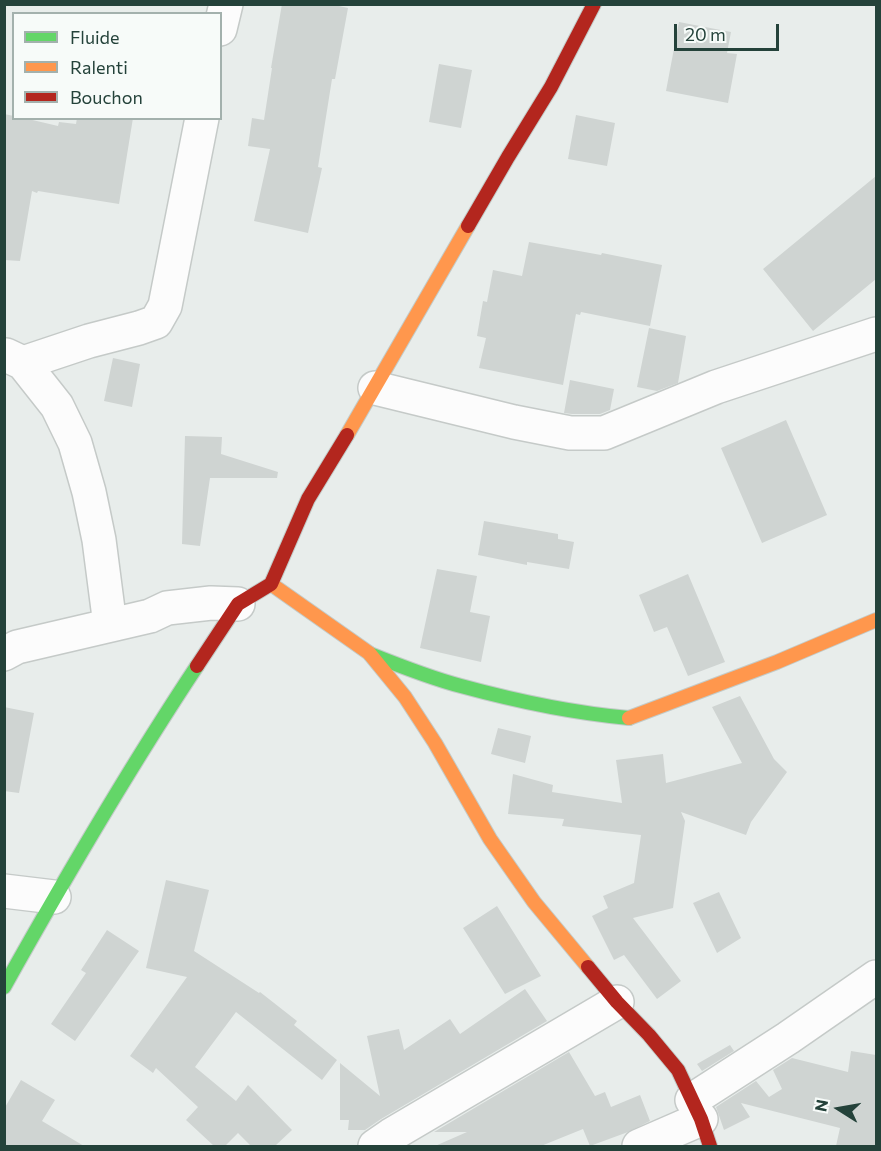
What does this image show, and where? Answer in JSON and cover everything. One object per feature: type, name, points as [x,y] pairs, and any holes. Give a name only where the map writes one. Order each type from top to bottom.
[{"type":"street","points":[[222,21],[226,4]]},
{"type":"street","points":[[4,987],[54,897],[152,734],[238,604],[271,584],[308,499],[551,87],[594,4]]},
{"type":"street","points":[[110,625],[99,540],[89,492],[75,443],[57,406],[14,359],[156,322],[165,306],[202,120]]},
{"type":"street","points":[[375,388],[514,422],[570,433],[604,433],[716,387],[876,334]]},
{"type":"street","points":[[271,584],[369,653],[410,669],[460,686],[558,708],[631,718],[777,662],[876,620]]},
{"type":"street","points":[[4,654],[17,647],[150,616],[167,608],[211,603],[238,604]]},
{"type":"street","points":[[369,653],[405,697],[435,743],[490,839],[534,902],[617,1002],[650,1035],[678,1070],[701,1122]]},
{"type":"street","points":[[4,891],[54,897]]},
{"type":"street","points":[[639,1146],[701,1122],[788,1038],[876,977]]},
{"type":"street","points":[[375,1146],[617,1002]]},
{"type":"building","points":[[282,4],[330,4],[348,8],[335,79],[332,79],[318,167],[322,168],[308,233],[254,221],[270,149],[248,146],[252,118],[264,120]]},
{"type":"building","points":[[679,22],[731,32],[727,53],[737,54],[728,103],[666,91]]},
{"type":"building","points":[[439,64],[472,70],[461,128],[429,122]]},
{"type":"building","points":[[4,114],[12,116],[12,120],[32,120],[58,126],[59,122],[76,124],[77,120],[133,120],[119,204],[32,191],[20,261],[4,260]]},
{"type":"building","points":[[576,115],[615,123],[607,166],[568,159]]},
{"type":"building","points":[[876,176],[876,279],[813,331],[763,269]]},
{"type":"building","points":[[529,242],[662,265],[650,326],[581,312],[580,315],[576,314],[563,385],[479,368],[486,338],[477,336],[483,301],[487,302],[493,270],[522,276]]},
{"type":"building","points":[[649,328],[686,336],[678,383],[657,391],[637,387]]},
{"type":"building","points":[[113,358],[140,364],[132,407],[104,401]]},
{"type":"building","points":[[570,380],[614,389],[610,410],[600,414],[564,413]]},
{"type":"building","points":[[786,420],[827,515],[762,543],[721,448]]},
{"type":"building","points":[[185,436],[222,437],[221,454],[278,472],[277,478],[210,478],[200,546],[182,544]]},
{"type":"building","points":[[484,521],[558,534],[558,539],[574,542],[569,569],[527,562],[527,565],[478,555]]},
{"type":"building","points":[[437,569],[477,576],[470,612],[490,616],[481,662],[420,648]]},
{"type":"building","points":[[688,574],[725,662],[688,676],[667,627],[654,632],[639,595]]},
{"type":"building","points":[[740,696],[774,759],[787,772],[751,822],[746,835],[681,812],[685,821],[673,908],[633,918],[681,981],[657,999],[624,955],[614,960],[592,916],[608,908],[603,896],[634,883],[641,835],[562,826],[564,819],[508,814],[513,774],[553,785],[552,792],[622,803],[616,760],[663,754],[666,783],[742,763],[712,707]]},
{"type":"building","points":[[4,707],[34,713],[19,793],[4,791]]},
{"type":"building","points":[[498,728],[531,736],[525,763],[491,754]]},
{"type":"building","points":[[166,880],[209,890],[194,951],[260,992],[297,1021],[294,1025],[337,1060],[322,1080],[236,1012],[195,1067],[236,1101],[248,1085],[292,1130],[275,1146],[251,1146],[238,1133],[225,1146],[214,1146],[186,1120],[198,1107],[156,1068],[153,1073],[130,1056],[187,977],[146,968]]},
{"type":"building","points":[[719,892],[741,938],[717,953],[693,903]]},
{"type":"building","points":[[497,906],[541,976],[505,994],[463,928]]},
{"type":"building","points":[[107,930],[139,951],[75,1041],[51,1024],[86,973],[81,970]]},
{"type":"building","points":[[525,989],[547,1021],[365,1130],[348,1130],[349,1120],[340,1120],[340,1063],[380,1096],[367,1036],[399,1029],[404,1050],[450,1019],[460,1034]]},
{"type":"building","points":[[730,1045],[734,1051],[702,1071],[697,1064]]},
{"type":"building","points":[[851,1051],[876,1055],[876,1146],[836,1146],[840,1128],[741,1103],[750,1117],[724,1130],[716,1107],[756,1081],[769,1097],[782,1089],[773,1070],[792,1058],[848,1072]]},
{"type":"building","points":[[569,1052],[595,1096],[605,1092],[611,1107],[640,1095],[650,1121],[590,1146],[583,1129],[541,1146],[435,1146],[467,1132],[434,1132]]},
{"type":"building","points":[[21,1080],[55,1100],[42,1121],[84,1146],[4,1146],[4,1109]]},
{"type":"traffic: fast","points":[[370,654],[449,683],[566,710],[629,718]]},
{"type":"traffic: fast","points":[[4,987],[50,905],[146,745],[197,666]]},
{"type":"traffic: slow","points":[[347,435],[468,226]]},
{"type":"traffic: slow","points":[[271,584],[369,653],[405,697],[435,743],[490,839],[534,902],[588,967]]},
{"type":"traffic: slow","points":[[629,718],[777,662],[876,620]]},
{"type":"traffic: jam","points":[[468,226],[551,87],[594,4]]},
{"type":"traffic: jam","points":[[197,666],[238,604],[271,584],[308,499],[347,435]]},
{"type":"traffic: jam","points":[[588,967],[678,1070],[701,1119],[710,1146]]}]
